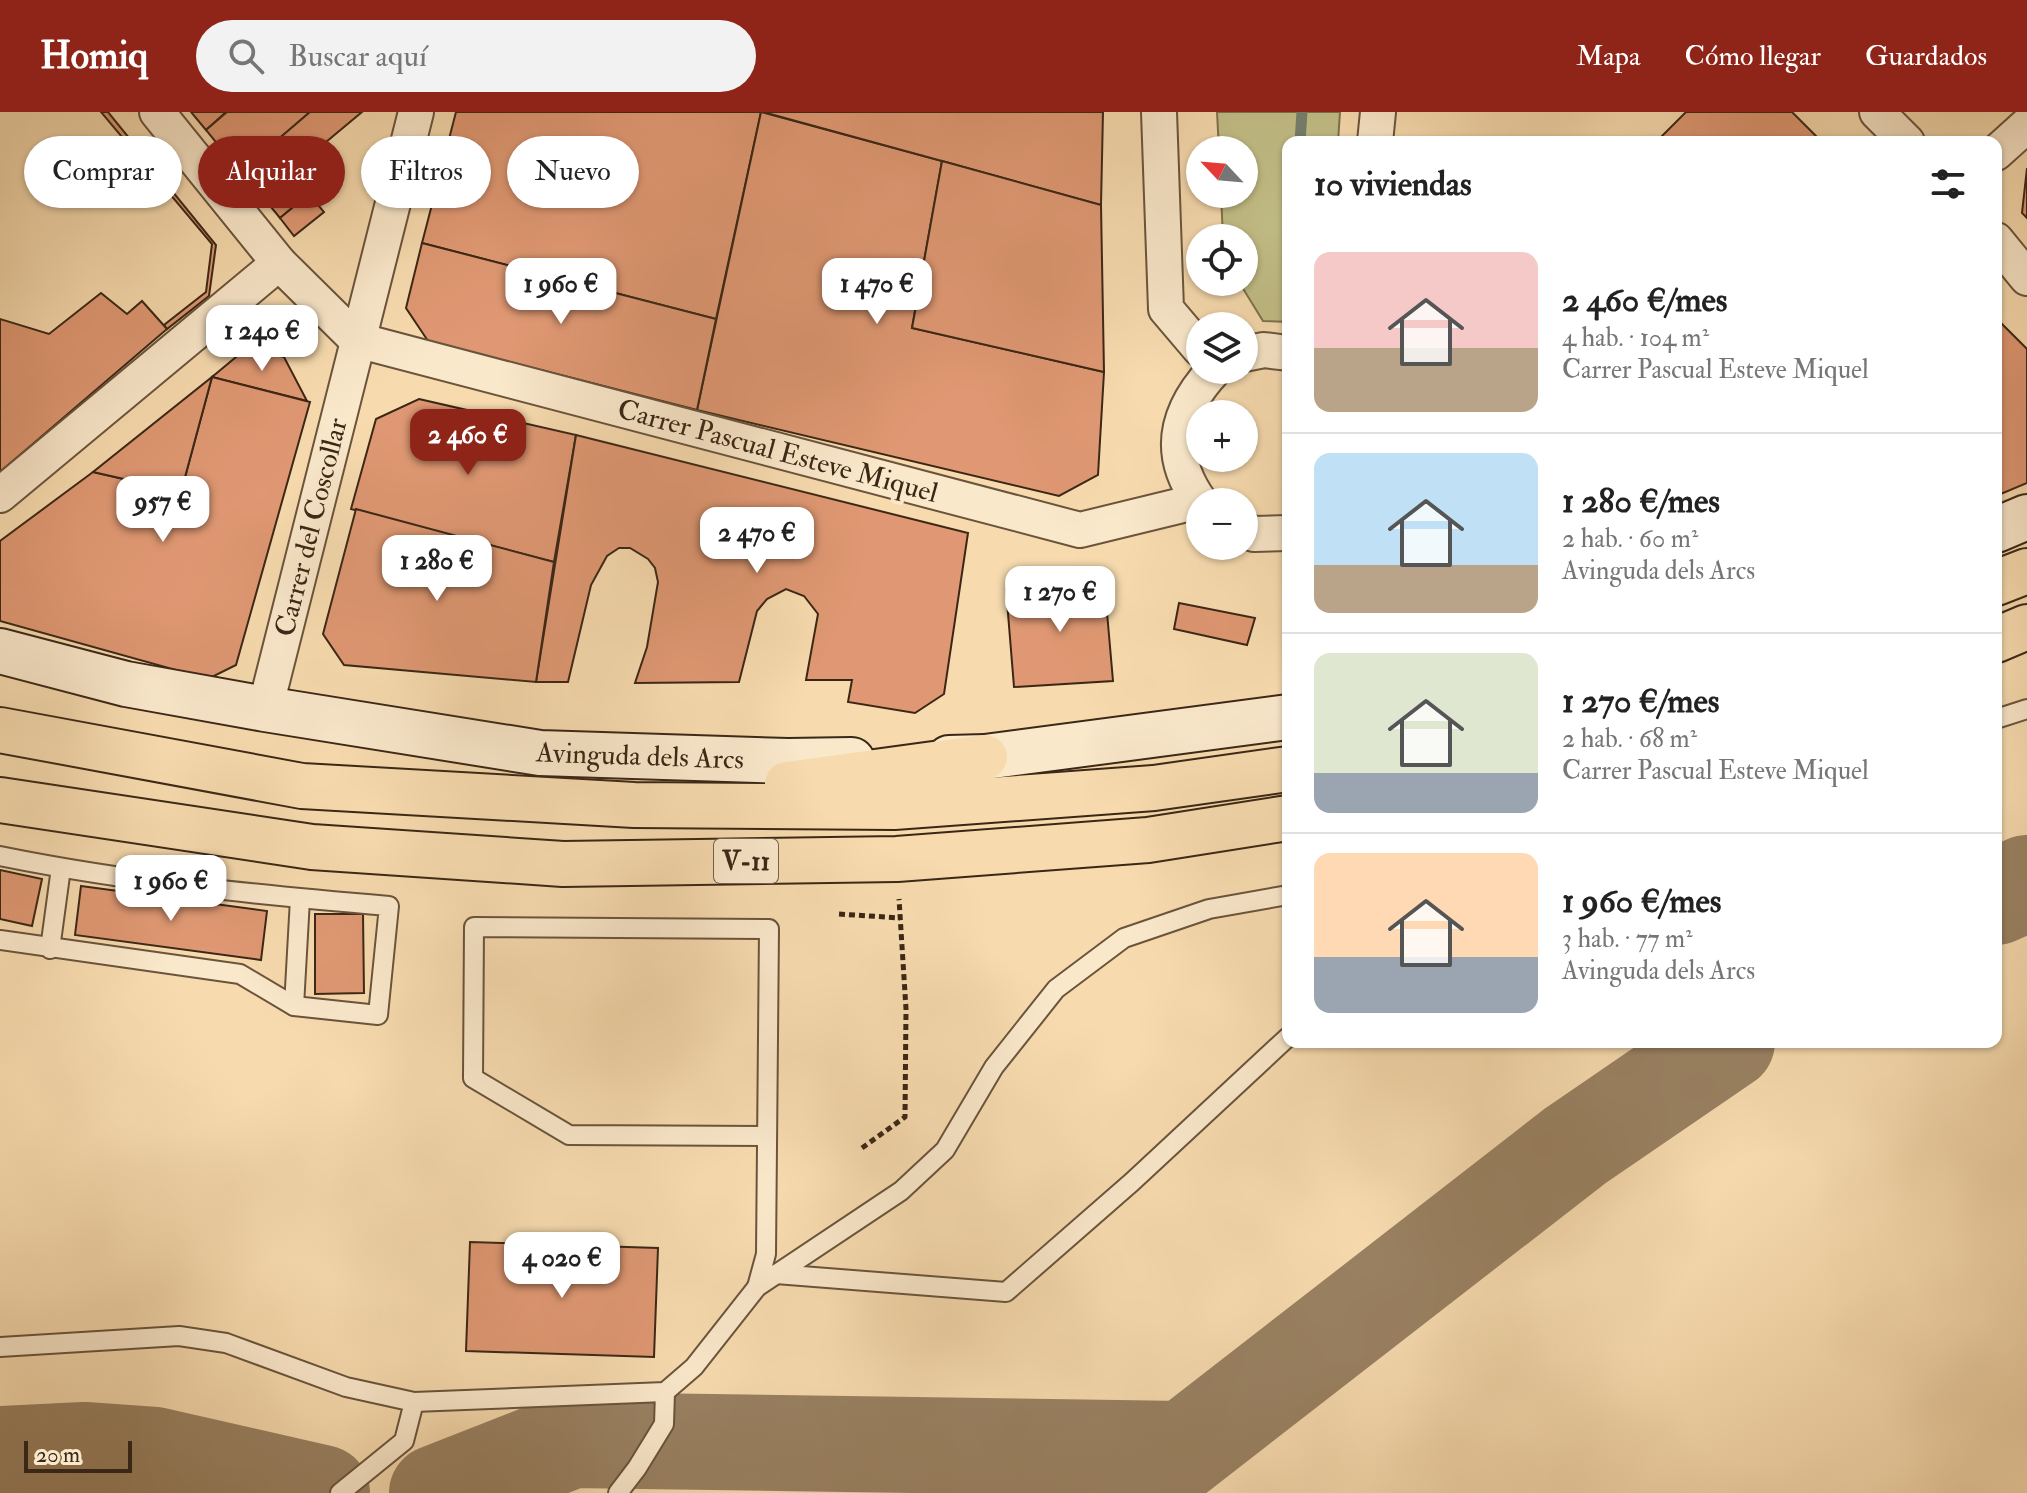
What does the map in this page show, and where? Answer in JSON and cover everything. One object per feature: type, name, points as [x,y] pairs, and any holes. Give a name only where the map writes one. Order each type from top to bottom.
[{"type":"highway","points":[[2002,581],[2027,571]]},
{"type":"highway","points":[[2002,637],[2027,627]]},
{"type":"highway","name":"V-11","points":[[0,730],[302,786],[634,805],[894,807],[1154,788],[1282,770]]},
{"type":"highway","points":[[634,805],[985,757]]},
{"type":"highway","name":"V-11","points":[[0,800],[312,847],[563,864],[897,859],[1148,840],[1282,819]]},
{"type":"street","points":[[157,112],[279,263],[357,340]]},
{"type":"street","name":"Carrer del Coscollar","points":[[265,709],[416,112]]},
{"type":"street","points":[[1159,112],[1166,309],[1186,333]]},
{"type":"street","points":[[1376,136],[1378,112]]},
{"type":"street","points":[[1877,112],[1901,136]]},
{"type":"street","points":[[2002,148],[2027,125]]},
{"type":"street","points":[[2002,247],[2027,278]]},
{"type":"street","points":[[0,495],[279,263]]},
{"type":"street","name":"Carrer Pascual Esteve Miquel","points":[[357,340],[1080,530],[1186,505]]},
{"type":"street","points":[[1258,351],[1282,352]]},
{"type":"street","points":[[1191,488],[1179,453],[1181,421],[1194,392],[1201,384]]},
{"type":"street","points":[[2002,527],[2027,517]]},
{"type":"street","points":[[1258,532],[1282,533]]},
{"type":"street","points":[[1258,538],[1282,553]]},
{"type":"street","name":"Avinguda dels Arcs","points":[[0,651],[126,684],[540,753],[788,761],[985,757],[1282,715]]},
{"type":"lane","points":[[2002,717],[2027,709]]},
{"type":"lane","points":[[0,856],[61,868],[300,899],[389,906],[378,1015],[294,1006],[240,974],[0,940]]},
{"type":"lane","points":[[50,949],[61,868]]},
{"type":"lane","points":[[0,1347],[179,1336],[226,1343],[346,1387],[414,1402],[665,1392],[694,1367],[757,1287],[901,1191],[945,1150],[994,1067],[1056,989],[1124,938],[1209,909],[1282,896]]},
{"type":"lane","points":[[294,1006],[300,899]]},
{"type":"lane","points":[[757,1287],[766,1254],[769,929],[474,927],[473,1078],[569,1135],[767,1136]]},
{"type":"lane","points":[[776,1274],[1006,1292],[1132,1182],[1282,1043]]},
{"type":"lane","points":[[618,1493],[664,1424],[665,1392]]},
{"type":"lane","points":[[340,1493],[404,1441],[414,1402]]},
{"type":"path","points":[[862,1148],[905,1117],[906,1009],[897,859]]},
{"type":"path","points":[[839,914],[900,918]]},
{"type":"shaded area","points":[[1217,112],[1340,112],[1338,136],[1282,136],[1282,322],[1263,321],[1248,296],[1258,296],[1258,224],[1222,224],[1222,208],[1258,208],[1258,136],[1218,136]]},
{"type":"building","points":[[101,112],[108,112],[127,136],[121,136]]},
{"type":"building","points":[[191,112],[226,112],[206,130]]},
{"type":"building","points":[[227,112],[310,112],[282,136],[211,136],[206,130]]},
{"type":"building","points":[[310,112],[362,112],[333,136],[282,136]]},
{"type":"building","points":[[456,112],[761,112],[716,319],[422,243],[431,208],[491,208],[491,136],[450,136]]},
{"type":"building","points":[[761,112],[942,161],[912,328],[1104,372],[1098,475],[1059,496],[697,410]]},
{"type":"building","points":[[763,112],[1103,112],[1101,205],[942,161]]},
{"type":"building","points":[[1686,112],[1792,112],[1816,136],[1662,136]]},
{"type":"building","points":[[942,161],[1101,205],[1104,372],[912,328]]},
{"type":"building","points":[[2027,168],[2027,218],[2022,213]]},
{"type":"building","points":[[182,203],[216,245],[209,296],[167,329],[164,325],[206,292],[212,244],[182,208]]},
{"type":"building","points":[[272,208],[292,208],[280,218]]},
{"type":"building","points":[[292,208],[321,208],[324,212],[294,236],[280,218]]},
{"type":"building","points":[[422,243],[716,319],[697,410],[428,341],[406,308]]},
{"type":"building","points":[[101,293],[127,314],[142,301],[167,329],[0,472],[0,319],[49,334]]},
{"type":"building","points":[[2002,324],[2027,349],[2027,483],[2002,493]]},
{"type":"building","points":[[248,347],[284,357],[307,401],[212,377]]},
{"type":"building","points":[[212,377],[310,402],[236,665],[208,679],[0,621],[0,541],[93,472],[181,492]]},
{"type":"building","points":[[212,377],[181,492],[93,472]]},
{"type":"building","points":[[419,399],[576,435],[554,562],[351,509],[376,419]]},
{"type":"building","points":[[576,435],[968,533],[944,694],[915,713],[848,702],[852,680],[806,680],[818,614],[804,596],[786,589],[767,599],[757,611],[739,682],[635,683],[647,647],[658,582],[655,568],[648,559],[630,548],[619,548],[607,556],[591,585],[568,682],[536,682]]},
{"type":"building","points":[[356,509],[554,562],[536,682],[344,665],[323,634]]},
{"type":"building","points":[[1104,578],[1113,681],[1014,687],[1006,589]]},
{"type":"building","points":[[1179,603],[1255,618],[1247,645],[1174,629]]},
{"type":"building","points":[[0,870],[42,879],[32,926],[0,919]]},
{"type":"building","points":[[81,886],[267,911],[261,960],[75,935]]},
{"type":"building","points":[[315,914],[363,914],[364,993],[315,994]]},
{"type":"building","points":[[470,1242],[658,1248],[654,1357],[466,1351]]},
{"type":"waterway","points":[[1300,136],[1302,112]]},
{"type":"taxiway","points":[[2002,894],[2027,883]]},
{"type":"taxiway","points":[[1132,1490],[1575,1146],[1718,1048]]},
{"type":"taxiway","points":[[437,1493],[572,1440],[1184,1449]]},
{"type":"taxiway","points":[[0,1454],[84,1450],[155,1455],[322,1493]]}]
